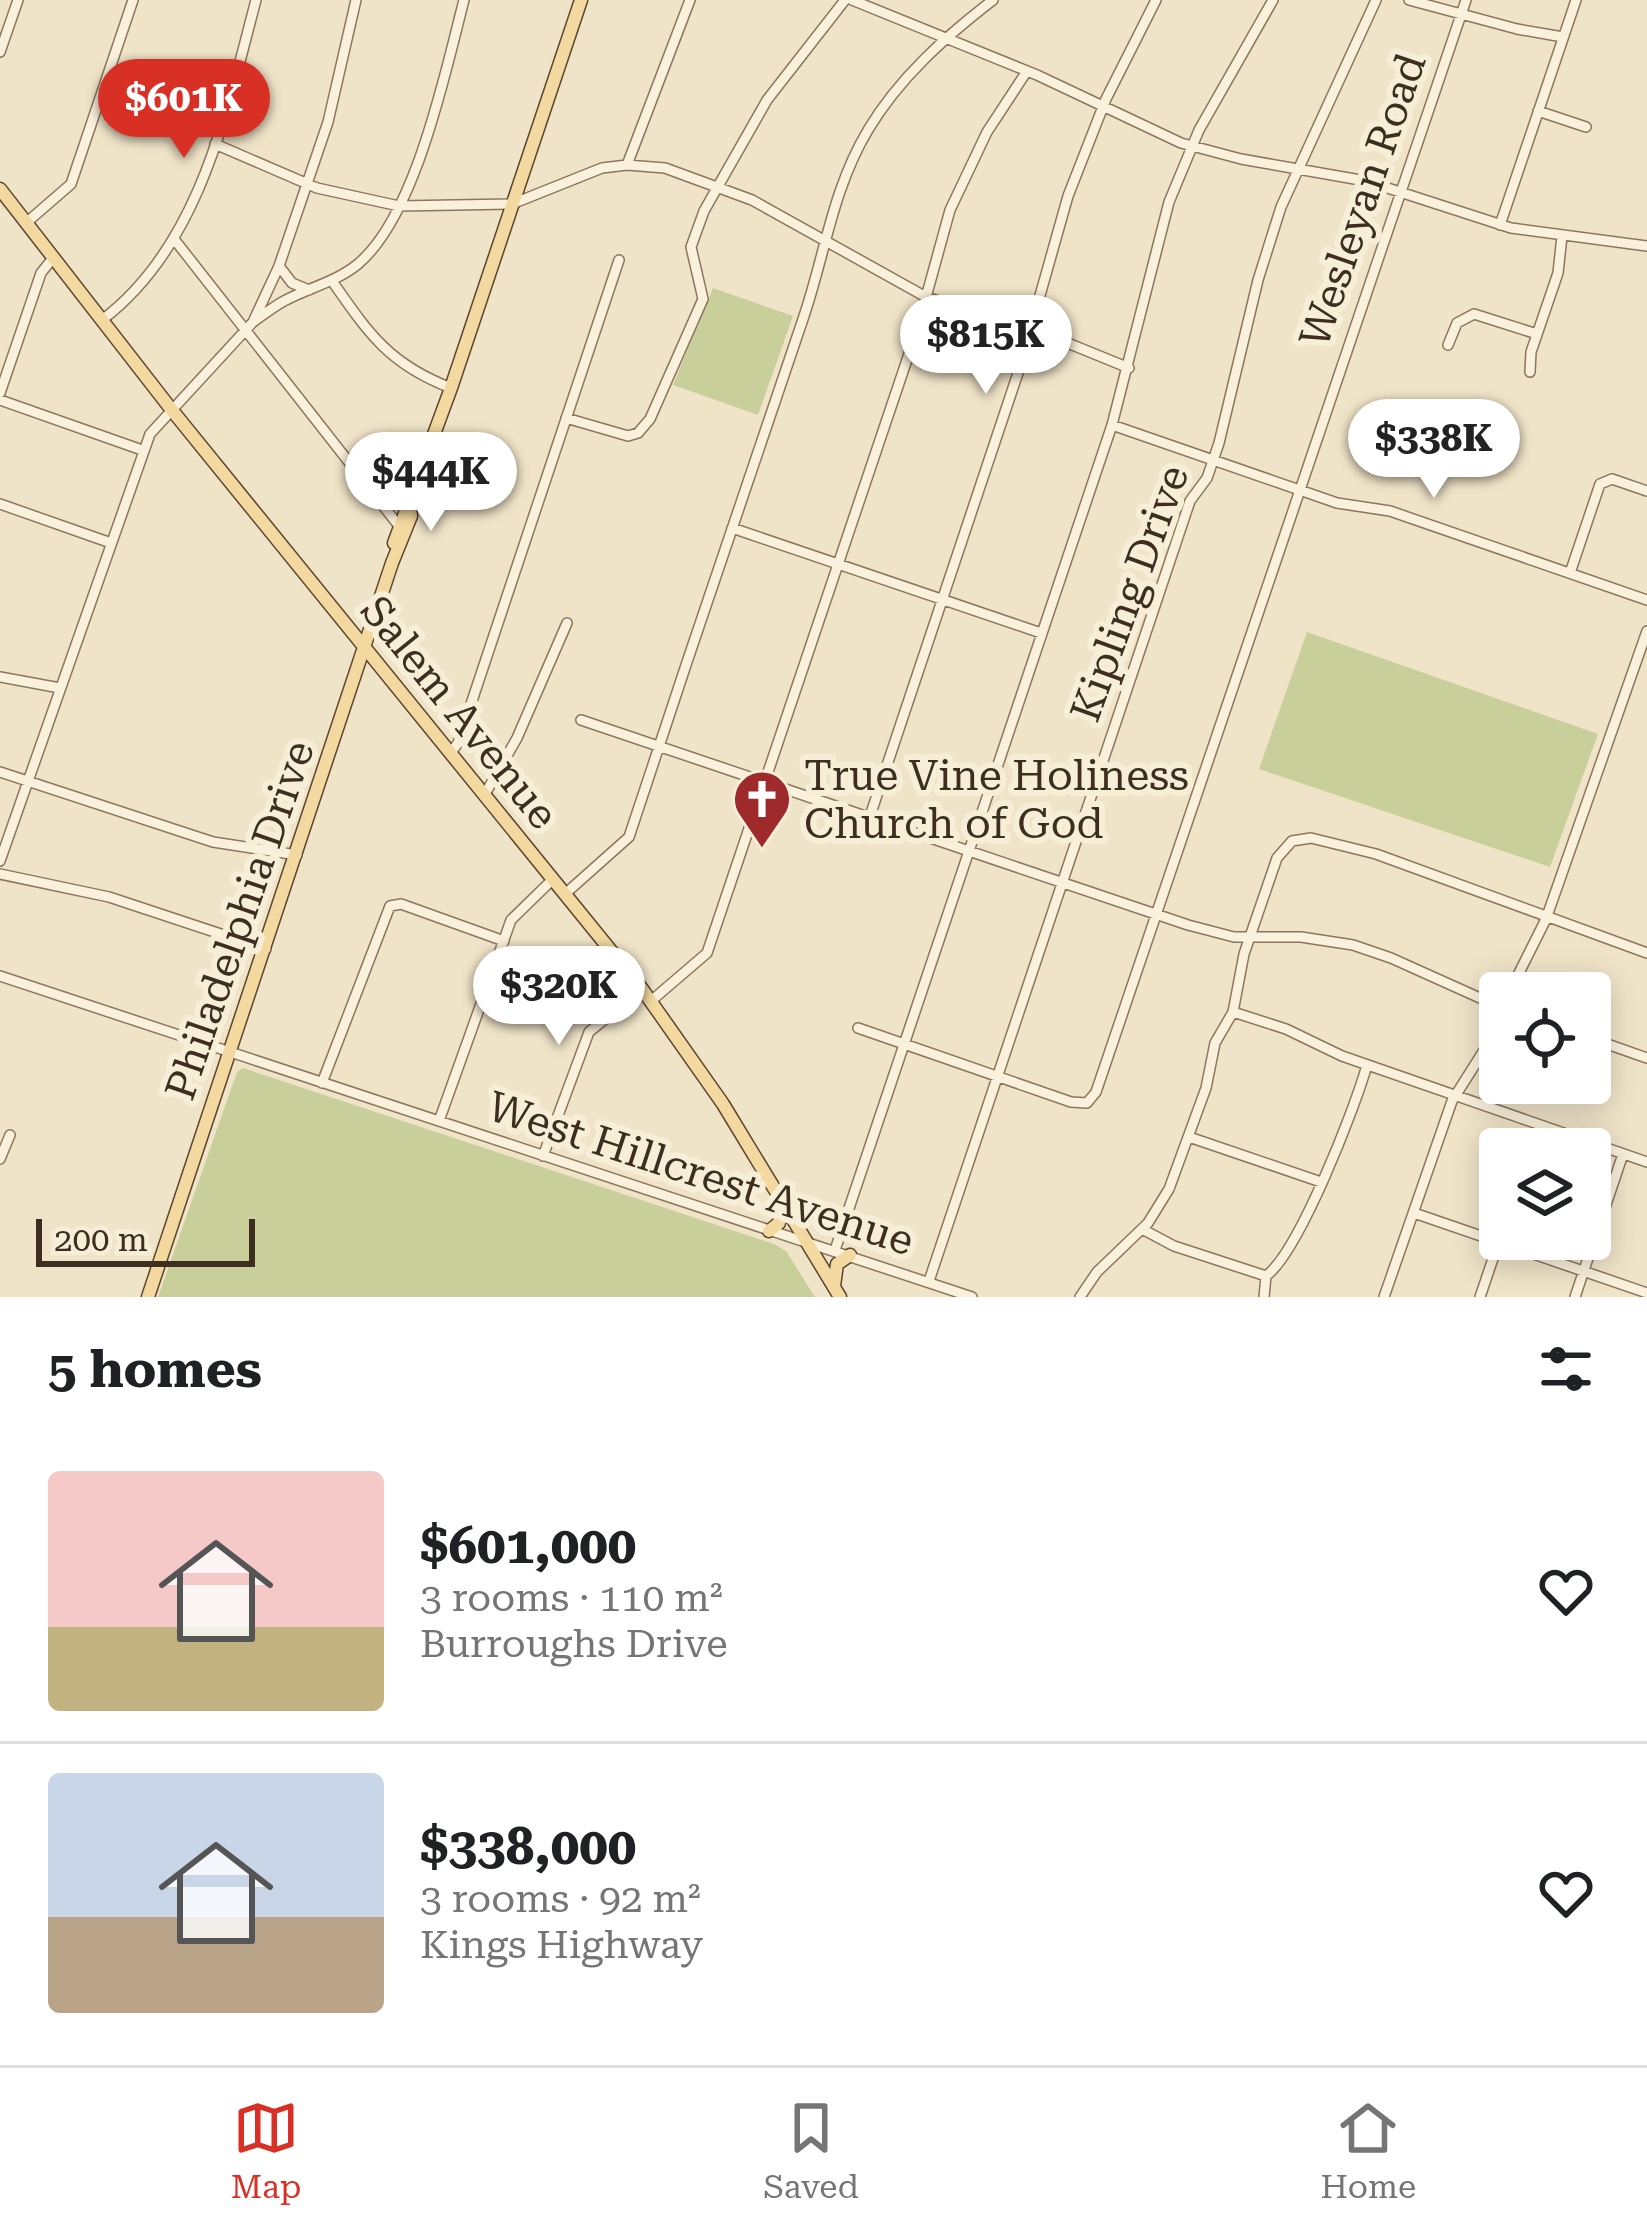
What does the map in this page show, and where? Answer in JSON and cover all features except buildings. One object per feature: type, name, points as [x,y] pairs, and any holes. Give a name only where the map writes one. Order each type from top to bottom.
[{"type":"main road","name":"Philadelphia Drive","points":[[392,563],[399,526],[410,507],[581,0]]},
{"type":"main road","name":"Salem Avenue","points":[[0,189],[171,409],[646,995],[723,1103],[837,1292]]},
{"type":"main road","name":"Philadelphia Drive","points":[[148,1297],[392,563],[412,516],[410,507]]},
{"type":"main road","points":[[769,1231],[779,1222],[781,1202]]},
{"type":"main road","points":[[837,1292],[837,1264],[850,1256]]},
{"type":"street","points":[[0,52],[18,0]]},
{"type":"street","points":[[26,223],[71,184],[134,0]]},
{"type":"street","points":[[102,320],[145,283],[174,239],[215,144],[256,0]]},
{"type":"street","points":[[249,326],[279,266],[309,185],[356,0]]},
{"type":"street","points":[[0,861],[152,428],[249,326],[332,281],[372,250],[399,206],[429,127],[464,0]]},
{"type":"street","points":[[627,164],[690,0]]},
{"type":"street","points":[[566,418],[628,436],[638,433],[650,419],[703,299],[691,247],[717,185],[767,100],[849,0],[1027,71],[1192,146],[1400,191],[1500,225],[1647,246]]},
{"type":"street","points":[[565,894],[627,842],[805,314],[840,186],[868,130],[910,74],[993,0]]},
{"type":"street","points":[[869,819],[1031,329],[1055,238],[1103,107],[1156,0]]},
{"type":"street","points":[[835,1250],[1112,425],[1156,241],[1192,146],[1273,0]]},
{"type":"street","name":"Kipling Drive","points":[[928,1281],[1190,501],[1213,460],[1236,384],[1263,262],[1298,167],[1376,0]]},
{"type":"street","points":[[1409,0],[1563,37]]},
{"type":"street","name":"Wesleyan Road","points":[[997,1075],[1071,1102],[1088,1102],[1096,1092],[1466,0]]},
{"type":"street","points":[[1500,225],[1576,0]]},
{"type":"street","points":[[543,1156],[589,1032],[706,955],[962,180],[1027,71]]},
{"type":"street","points":[[1538,111],[1586,127]]},
{"type":"street","points":[[215,144],[309,185],[399,206],[512,204],[580,174],[627,164],[665,168],[717,185],[926,297],[1031,329],[1129,368]]},
{"type":"street","points":[[1530,372],[1537,334],[1558,273],[1562,236]]},
{"type":"street","points":[[174,239],[249,326],[399,526]]},
{"type":"street","points":[[53,258],[41,273],[0,396],[142,450]]},
{"type":"street","points":[[451,754],[501,623],[619,260]]},
{"type":"street","points":[[279,266],[292,283],[308,290]]},
{"type":"street","points":[[332,281],[387,354],[424,378],[451,388]]},
{"type":"street","points":[[1448,345],[1457,322],[1474,314],[1537,334]]},
{"type":"street","points":[[1112,425],[1348,506],[1390,511],[1647,600]]},
{"type":"street","points":[[1570,572],[1605,480],[1647,491]]},
{"type":"street","points":[[0,504],[111,543]]},
{"type":"street","points":[[732,528],[1041,633]]},
{"type":"street","points":[[484,794],[517,738],[568,623]]},
{"type":"street","points":[[1520,972],[1546,919],[1647,631]]},
{"type":"street","points":[[0,677],[60,688]]},
{"type":"street","points":[[580,720],[1156,914],[1225,935],[1300,937],[1364,948],[1479,997]]},
{"type":"street","points":[[0,772],[200,838],[297,855]]},
{"type":"street","points":[[1080,1297],[1096,1272],[1142,1229],[1169,1189],[1215,1042],[1233,1012],[1249,937],[1276,858],[1291,842],[1311,838],[1376,854],[1647,953]]},
{"type":"street","points":[[0,874],[109,897],[266,949]]},
{"type":"street","points":[[439,1121],[519,909],[554,879]]},
{"type":"street","points":[[322,1083],[390,906],[401,904],[504,941]]},
{"type":"street","name":"West Hillcrest Avenue","points":[[0,976],[972,1297]]},
{"type":"street","points":[[1233,1012],[1286,1029],[1367,1065],[1647,1162]]},
{"type":"street","points":[[858,1028],[997,1075]]},
{"type":"street","points":[[1611,1045],[1647,1058]]},
{"type":"street","points":[[1384,1297],[1455,1096],[1479,1058]]},
{"type":"street","points":[[1264,1297],[1266,1276],[1322,1182],[1367,1065]]},
{"type":"street","points":[[0,1159],[10,1135]]},
{"type":"street","points":[[1189,1137],[1322,1182]]},
{"type":"street","points":[[1575,1297],[1623,1154]]},
{"type":"street","points":[[1414,1213],[1479,1234]]},
{"type":"street","points":[[1142,1229],[1174,1246],[1266,1276]]},
{"type":"street","points":[[1480,1297],[1492,1260]]},
{"type":"street","points":[[1554,1260],[1647,1293]]},
{"type":"green space","points":[[713,288],[793,316],[758,415],[673,385]]},
{"type":"green space","points":[[1307,632],[1598,734],[1550,867],[1259,769]]},
{"type":"green space","points":[[243,1068],[774,1244],[786,1251],[815,1297],[158,1297],[237,1072]]},
{"type":"place","name":"True Vine Holiness Church of God","points":[[762,850]]}]
